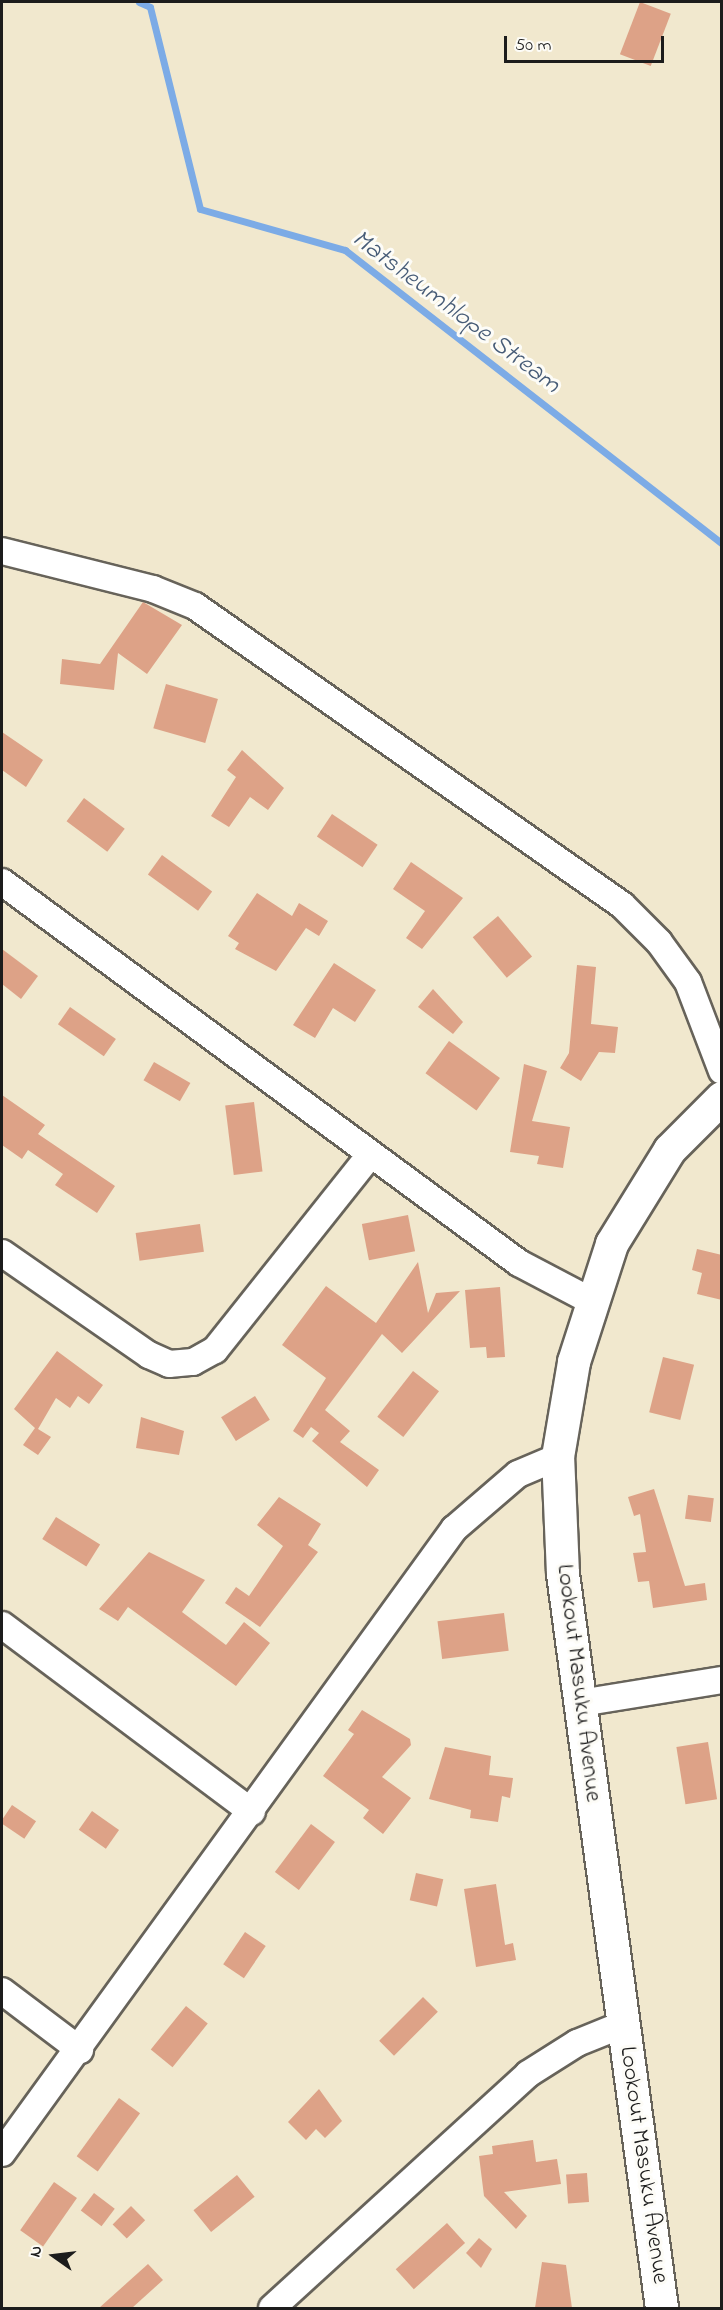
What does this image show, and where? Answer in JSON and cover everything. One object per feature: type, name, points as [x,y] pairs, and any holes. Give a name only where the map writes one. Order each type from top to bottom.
[{"type":"street","points":[[2,551],[134,583],[195,606],[622,905],[659,942],[688,982],[722,1071]]},
{"type":"street","points":[[2,882],[519,1263],[591,1301]]},
{"type":"street","name":"Lookout Masuku Avenue","points":[[662,2308],[563,1574],[558,1457],[563,1413],[591,1301],[634,1202],[670,1150],[722,1098]]},
{"type":"street","points":[[2,1254],[148,1355],[170,1364],[193,1362],[215,1350],[370,1155]]},
{"type":"street","points":[[2,2152],[80,2050],[454,1529],[518,1474],[558,1457]]},
{"type":"street","points":[[2,1625],[252,1812]]},
{"type":"street","points":[[580,1703],[722,1680]]},
{"type":"street","points":[[2,1991],[80,2050]]},
{"type":"street","points":[[272,2308],[528,2074],[577,2043],[624,2024]]},
{"type":"building","points":[[640,2],[671,14],[651,66],[620,54]]},
{"type":"building","points":[[143,602],[182,625],[147,674],[118,653],[114,690],[60,684],[62,659],[100,664]]},
{"type":"building","points":[[166,684],[218,699],[205,743],[153,728]]},
{"type":"building","points":[[2,732],[43,760],[26,787],[2,770]]},
{"type":"building","points":[[242,750],[284,788],[268,810],[250,797],[229,827],[211,816],[236,777],[227,770]]},
{"type":"building","points":[[84,798],[125,829],[107,852],[67,821]]},
{"type":"building","points":[[332,814],[378,845],[362,867],[317,836]]},
{"type":"building","points":[[162,855],[212,891],[198,911],[148,874]]},
{"type":"building","points":[[411,862],[463,898],[422,949],[406,938],[425,911],[393,889]]},
{"type":"building","points":[[257,893],[292,916],[299,903],[328,921],[319,936],[306,928],[276,971],[235,949],[239,943],[228,936]]},
{"type":"building","points":[[498,916],[532,957],[507,978],[473,937]]},
{"type":"building","points":[[2,949],[38,976],[21,999],[2,984]]},
{"type":"building","points":[[334,963],[376,990],[355,1022],[333,1008],[315,1038],[293,1025]]},
{"type":"building","points":[[577,965],[596,967],[591,1024],[618,1027],[615,1053],[599,1052],[581,1081],[560,1068],[569,1053]]},
{"type":"building","points":[[433,989],[463,1022],[453,1034],[418,1007]]},
{"type":"building","points":[[70,1007],[116,1039],[104,1056],[58,1024]]},
{"type":"building","points":[[449,1041],[500,1078],[476,1110],[425,1073]]},
{"type":"building","points":[[154,1062],[190,1083],[180,1101],[144,1080]]},
{"type":"building","points":[[524,1064],[547,1071],[532,1121],[570,1127],[563,1168],[537,1164],[539,1156],[510,1152]]},
{"type":"building","points":[[2,1095],[45,1125],[38,1134],[115,1186],[97,1213],[55,1185],[63,1174],[28,1150],[22,1159],[2,1145]]},
{"type":"building","points":[[254,1102],[263,1171],[234,1175],[225,1106]]},
{"type":"building","points":[[408,1215],[415,1251],[369,1260],[362,1224]]},
{"type":"building","points":[[200,1224],[204,1252],[140,1261],[136,1233]]},
{"type":"building","points":[[697,1249],[722,1255],[722,1300],[697,1294],[702,1273],[692,1270]]},
{"type":"building","points":[[418,1262],[428,1313],[436,1293],[460,1291],[402,1353],[382,1334],[325,1410],[350,1431],[340,1442],[379,1470],[367,1487],[312,1441],[319,1433],[311,1427],[303,1438],[293,1431],[326,1378],[282,1345],[326,1286],[376,1323]]},
{"type":"building","points":[[500,1287],[505,1357],[487,1358],[486,1347],[470,1348],[465,1290]]},
{"type":"building","points":[[57,1351],[103,1385],[89,1404],[78,1396],[70,1408],[56,1398],[38,1429],[51,1437],[38,1455],[23,1445],[35,1428],[14,1409]]},
{"type":"building","points":[[663,1357],[694,1365],[680,1420],[649,1412]]},
{"type":"building","points":[[413,1371],[439,1391],[403,1437],[377,1417]]},
{"type":"building","points":[[255,1396],[270,1420],[236,1441],[221,1417]]},
{"type":"building","points":[[141,1417],[184,1431],[179,1455],[136,1448]]},
{"type":"building","points":[[654,1489],[685,1586],[705,1583],[707,1600],[653,1608],[649,1581],[638,1582],[633,1553],[646,1552],[640,1514],[634,1516],[628,1497]]},
{"type":"building","points":[[688,1495],[714,1498],[711,1522],[685,1519]]},
{"type":"building","points":[[279,1497],[321,1524],[308,1545],[318,1552],[260,1627],[225,1603],[236,1587],[249,1596],[283,1546],[257,1525]]},
{"type":"building","points":[[56,1517],[100,1545],[86,1567],[42,1539]]},
{"type":"building","points":[[149,1552],[205,1580],[182,1612],[226,1645],[244,1622],[270,1643],[236,1686],[128,1607],[118,1621],[99,1609]]},
{"type":"building","points":[[504,1613],[509,1651],[442,1659],[437,1621]]},
{"type":"building","points":[[362,1710],[410,1739],[411,1745],[382,1777],[411,1798],[383,1834],[363,1818],[369,1810],[323,1776],[354,1734],[348,1730]]},
{"type":"building","points":[[708,1742],[717,1799],[685,1804],[676,1747]]},
{"type":"building","points":[[445,1747],[491,1756],[489,1775],[513,1778],[510,1798],[502,1796],[498,1822],[470,1818],[471,1810],[429,1799]]},
{"type":"building","points":[[12,1805],[36,1821],[24,1839],[2,1824]]},
{"type":"building","points":[[92,1811],[119,1830],[106,1849],[79,1830]]},
{"type":"building","points":[[311,1824],[335,1842],[299,1890],[275,1872]]},
{"type":"building","points":[[416,1873],[443,1879],[437,1907],[410,1900]]},
{"type":"building","points":[[496,1884],[505,1945],[513,1943],[516,1960],[476,1967],[464,1889]]},
{"type":"building","points":[[245,1932],[266,1946],[244,1978],[223,1964]]},
{"type":"building","points":[[423,1997],[438,2012],[394,2056],[379,2041]]},
{"type":"building","points":[[186,2006],[208,2024],[173,2067],[151,2050]]},
{"type":"building","points":[[319,2089],[342,2121],[325,2138],[316,2129],[306,2140],[288,2122]]},
{"type":"building","points":[[119,2098],[140,2113],[98,2172],[77,2156]]},
{"type":"building","points":[[533,2140],[536,2162],[557,2159],[561,2184],[504,2192],[527,2216],[516,2229],[484,2196],[479,2156],[493,2154],[492,2146]]},
{"type":"building","points":[[587,2173],[589,2202],[568,2203],[566,2174]]},
{"type":"building","points":[[237,2175],[255,2197],[211,2232],[193,2210]]},
{"type":"building","points":[[54,2182],[77,2198],[43,2246],[20,2230]]},
{"type":"building","points":[[94,2193],[115,2209],[102,2226],[81,2211]]},
{"type":"building","points":[[131,2206],[145,2220],[127,2239],[113,2224]]},
{"type":"building","points":[[447,2223],[465,2243],[414,2289],[396,2269]]},
{"type":"building","points":[[479,2238],[492,2249],[481,2268],[466,2253]]},
{"type":"building","points":[[542,2262],[566,2265],[572,2308],[535,2308]]},
{"type":"building","points":[[148,2264],[163,2280],[132,2308],[99,2308]]},
{"type":"waterway","name":"Matsheumhlope Stream","points":[[139,2],[150,7],[200,209],[345,250],[722,544]]}]
